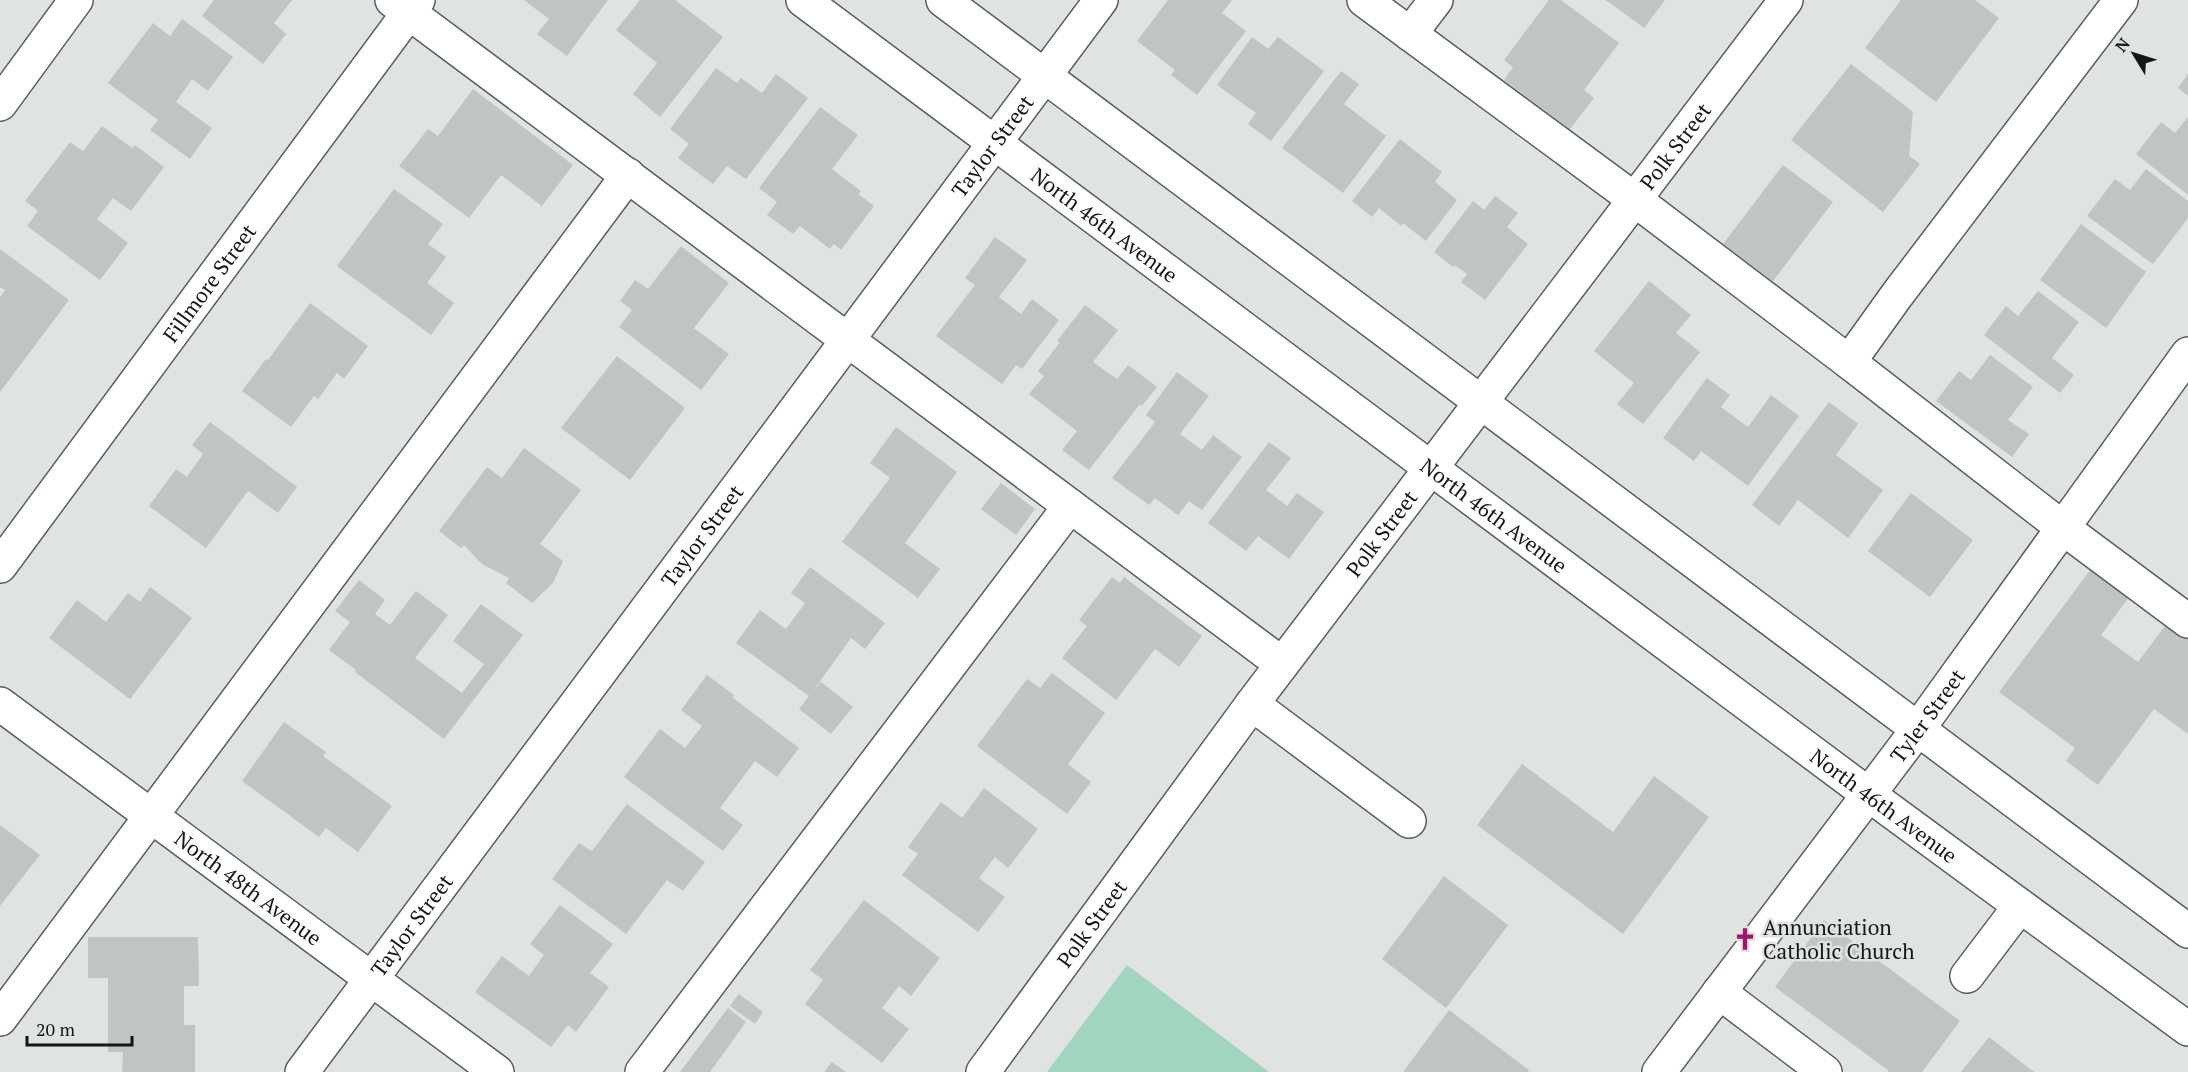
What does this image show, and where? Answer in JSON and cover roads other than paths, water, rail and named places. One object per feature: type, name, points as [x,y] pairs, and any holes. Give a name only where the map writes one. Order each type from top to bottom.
[{"type":"street","points":[[0,104],[76,0]]},
{"type":"street","name":"North 46th Avenue","points":[[803,0],[1868,794],[2188,1029]]},
{"type":"street","points":[[943,0],[2188,931]]},
{"type":"street","name":"Taylor Street","points":[[302,1072],[1101,0]]},
{"type":"street","points":[[1364,0],[1850,362],[2063,528],[2188,621]]},
{"type":"street","points":[[1410,34],[1436,0]]},
{"type":"street","name":"Polk Street","points":[[983,1072],[1252,704],[1786,0]]},
{"type":"street","points":[[1850,362],[1897,295],[2121,0]]},
{"type":"street","points":[[407,4],[628,175],[1282,664]]},
{"type":"street","name":"Fillmore Street","points":[[0,566],[407,4]]},
{"type":"street","points":[[0,1019],[628,175]]},
{"type":"street","name":"Tyler Street","points":[[1659,1072],[1918,729],[2188,354]]},
{"type":"street","points":[[642,1072],[1070,506]]},
{"type":"street","name":"North 48th Avenue","points":[[0,704],[497,1072]]},
{"type":"street","points":[[1252,704],[1409,821]]},
{"type":"street","points":[[1967,976],[2020,906]]},
{"type":"street","points":[[1719,992],[1825,1072]]},
{"type":"place","name":"Annunciation Catholic Church","points":[[1745,939]]}]
